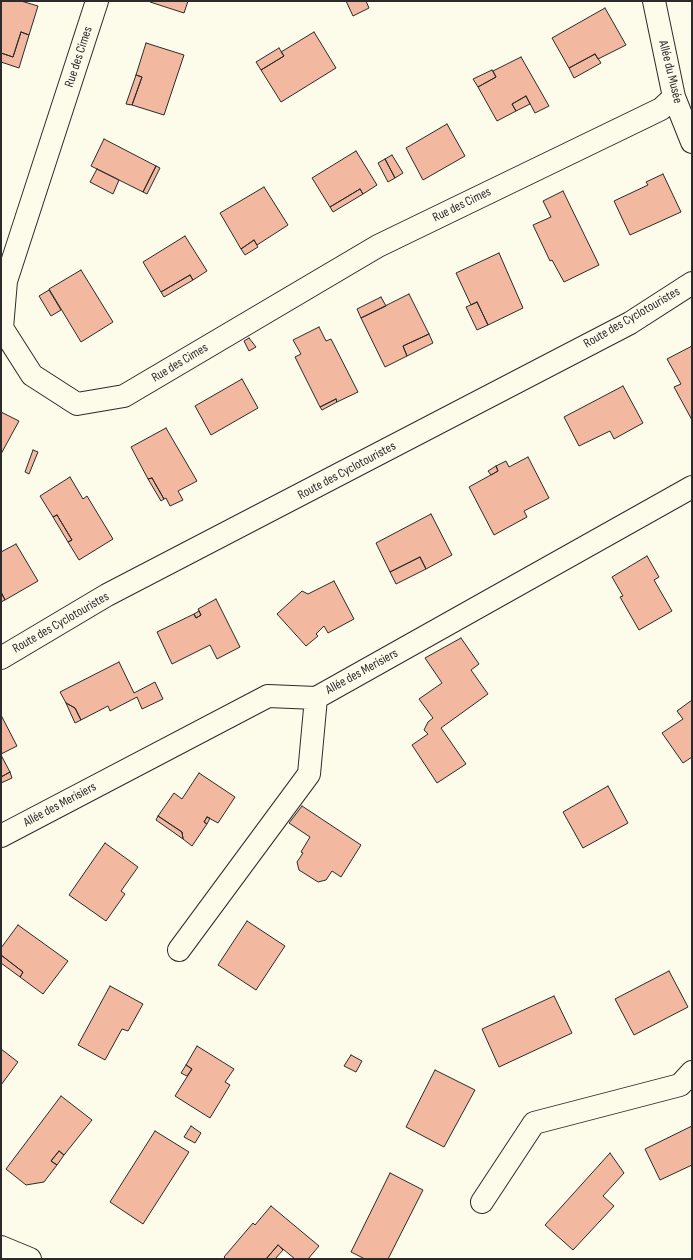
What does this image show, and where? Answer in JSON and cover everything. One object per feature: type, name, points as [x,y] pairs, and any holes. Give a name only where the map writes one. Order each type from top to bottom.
[{"type":"street","name":"Rue des Cimes","points":[[97,1],[6,281],[2,328],[32,375],[77,404],[124,396],[378,246],[661,109],[674,97]]},
{"type":"street","name":"Allée du Musée","points":[[654,1],[674,97],[692,142]]},
{"type":"street","name":"Route des Cyclotouristes","points":[[1,658],[107,596],[630,323],[692,283]]},
{"type":"street","name":"Allée des Merisiers","points":[[1,836],[268,696],[316,698],[692,487]]},
{"type":"street","points":[[179,950],[309,774],[316,698]]},
{"type":"street","points":[[482,1202],[534,1123],[680,1085],[692,1072]]},
{"type":"street","points":[[1,1247],[30,1259]]},
{"type":"building","points":[[1,1],[21,1],[38,6],[29,35],[21,32],[13,57],[1,53]]},
{"type":"building","points":[[150,1],[188,1],[184,13]]},
{"type":"building","points":[[346,1],[366,1],[369,8],[353,16]]},
{"type":"building","points":[[605,8],[626,45],[598,59],[595,54],[569,68],[552,38]]},
{"type":"building","points":[[21,32],[29,35],[19,68],[1,62],[1,53],[13,57]]},
{"type":"building","points":[[314,32],[336,68],[281,102],[261,70],[284,56],[281,52]]},
{"type":"building","points":[[146,43],[184,55],[164,115],[132,105],[142,77],[136,75]]},
{"type":"building","points":[[279,48],[284,56],[261,70],[256,62]]},
{"type":"building","points":[[595,54],[601,63],[574,78],[569,68]]},
{"type":"building","points":[[521,57],[549,106],[535,113],[526,96],[512,104],[516,111],[497,121],[478,87],[496,77],[493,71]]},
{"type":"building","points":[[492,70],[496,77],[478,87],[473,79]]},
{"type":"building","points":[[136,75],[142,77],[132,105],[126,104]]},
{"type":"building","points":[[526,96],[530,104],[516,111],[512,104]]},
{"type":"building","points":[[447,124],[465,156],[423,180],[406,148]]},
{"type":"building","points":[[104,139],[156,166],[143,192],[91,166]]},
{"type":"building","points":[[356,151],[377,185],[363,194],[360,189],[330,207],[312,178]]},
{"type":"building","points":[[392,155],[403,173],[395,178],[385,159]]},
{"type":"building","points":[[385,159],[395,178],[388,182],[378,163]]},
{"type":"building","points":[[156,166],[160,168],[147,194],[143,192]]},
{"type":"building","points":[[97,169],[119,180],[113,194],[90,182]]},
{"type":"building","points":[[663,174],[681,212],[630,235],[614,201],[648,185],[646,182]]},
{"type":"building","points":[[264,187],[288,225],[257,245],[254,240],[241,249],[220,213]]},
{"type":"building","points":[[360,189],[363,194],[333,212],[330,207]]},
{"type":"building","points":[[563,191],[599,265],[564,282],[552,260],[550,261],[533,225],[551,217],[543,201]]},
{"type":"building","points":[[185,236],[207,271],[193,280],[190,275],[161,292],[143,262]]},
{"type":"building","points":[[254,240],[258,247],[245,255],[241,249]]},
{"type":"building","points":[[499,253],[523,308],[488,325],[477,302],[471,305],[456,273]]},
{"type":"building","points":[[81,270],[113,322],[81,342],[49,289]]},
{"type":"building","points":[[190,275],[193,280],[164,297],[161,292]]},
{"type":"building","points":[[49,290],[61,310],[51,316],[39,296]]},
{"type":"building","points":[[409,294],[429,334],[403,346],[407,356],[385,367],[361,318]]},
{"type":"building","points":[[381,297],[386,306],[361,318],[357,309]]},
{"type":"building","points":[[477,302],[488,325],[477,330],[466,307]]},
{"type":"building","points":[[319,327],[326,341],[331,339],[358,392],[337,402],[336,399],[320,407],[295,357],[301,354],[293,340]]},
{"type":"building","points":[[429,334],[433,343],[407,356],[403,346]]},
{"type":"building","points":[[249,338],[256,347],[249,351],[244,341]]},
{"type":"building","points":[[692,346],[692,420],[674,387],[681,384],[667,359]]},
{"type":"building","points":[[242,379],[258,408],[211,435],[195,406]]},
{"type":"building","points":[[623,386],[643,423],[614,439],[610,431],[579,446],[564,417]]},
{"type":"building","points":[[336,399],[337,402],[322,410],[320,407]]},
{"type":"building","points":[[1,412],[19,421],[1,454]]},
{"type":"building","points":[[166,428],[197,481],[178,491],[183,500],[170,506],[166,498],[164,499],[152,478],[148,479],[131,447]]},
{"type":"building","points":[[33,450],[38,452],[29,474],[25,472]]},
{"type":"building","points":[[528,457],[549,498],[524,511],[527,517],[494,535],[469,487],[498,471],[496,466],[506,461],[509,467]]},
{"type":"building","points":[[496,466],[498,471],[491,475],[488,471]]},
{"type":"building","points":[[70,477],[83,499],[87,496],[113,539],[79,560],[68,542],[72,540],[57,515],[53,517],[40,496]]},
{"type":"building","points":[[152,478],[164,499],[161,501],[148,479]]},
{"type":"building","points":[[431,514],[452,555],[426,569],[420,557],[390,572],[376,543]]},
{"type":"building","points":[[57,515],[72,540],[68,542],[53,517]]},
{"type":"building","points":[[16,544],[38,581],[5,600],[1,592],[1,552]]},
{"type":"building","points":[[647,556],[659,577],[654,580],[672,611],[639,630],[620,597],[623,596],[612,577]]},
{"type":"building","points":[[420,557],[426,569],[396,584],[390,572]]},
{"type":"building","points":[[334,581],[354,619],[328,633],[324,626],[316,634],[318,636],[306,646],[277,614],[302,591],[308,594]]},
{"type":"building","points":[[1,592],[5,600],[1,602]]},
{"type":"building","points":[[216,599],[240,647],[217,659],[210,645],[172,664],[157,632],[194,614],[196,618],[201,615],[198,609]]},
{"type":"building","points":[[199,611],[201,615],[196,618],[194,614]]},
{"type":"building","points":[[461,638],[479,664],[471,670],[488,694],[441,728],[466,764],[437,783],[412,745],[428,734],[424,730],[428,722],[433,718],[419,699],[442,683],[425,658]]},
{"type":"building","points":[[119,662],[134,693],[155,682],[163,699],[142,709],[137,697],[110,711],[108,706],[81,720],[75,708],[66,703],[60,692]]},
{"type":"building","points":[[692,700],[692,757],[683,763],[662,733],[683,719],[677,711]]},
{"type":"building","points":[[66,703],[75,708],[81,720],[75,723]]},
{"type":"building","points":[[1,715],[17,746],[1,754]]},
{"type":"building","points":[[1,755],[10,772],[1,777]]},
{"type":"building","points":[[10,772],[12,778],[1,783],[1,777]]},
{"type":"building","points":[[199,773],[235,797],[218,823],[207,817],[204,822],[207,824],[192,846],[183,839],[182,832],[158,816],[174,793],[182,799]]},
{"type":"building","points":[[608,786],[628,823],[583,848],[563,812]]},
{"type":"building","points":[[302,806],[361,845],[341,877],[332,871],[326,880],[318,882],[299,870],[297,862],[310,837],[289,823]]},
{"type":"building","points":[[158,816],[182,832],[183,839],[156,820]]},
{"type":"building","points":[[207,817],[210,818],[207,824],[204,822]]},
{"type":"building","points":[[105,843],[138,867],[121,891],[125,894],[106,921],[69,895]]},
{"type":"building","points":[[247,921],[285,946],[256,990],[218,965]]},
{"type":"building","points":[[18,925],[68,961],[43,994],[20,977],[23,972],[1,955],[1,948]]},
{"type":"building","points":[[1,955],[23,972],[20,977],[1,963]]},
{"type":"building","points":[[669,971],[688,1007],[634,1035],[615,999]]},
{"type":"building","points":[[110,986],[143,1004],[128,1031],[122,1029],[105,1060],[78,1045]]},
{"type":"building","points":[[554,996],[572,1033],[499,1067],[482,1029]]},
{"type":"building","points":[[197,1046],[234,1069],[225,1082],[230,1085],[210,1118],[175,1096],[192,1069],[186,1065]]},
{"type":"building","points":[[1,1049],[18,1062],[1,1085]]},
{"type":"building","points":[[351,1055],[362,1061],[356,1072],[344,1066]]},
{"type":"building","points":[[186,1065],[192,1069],[187,1076],[181,1073]]},
{"type":"building","points":[[435,1070],[475,1090],[444,1147],[406,1127]]},
{"type":"building","points":[[61,1096],[92,1120],[64,1155],[59,1151],[51,1161],[57,1165],[44,1182],[26,1185],[6,1169]]},
{"type":"building","points":[[191,1126],[201,1133],[195,1143],[184,1137]]},
{"type":"building","points":[[692,1126],[692,1165],[660,1180],[645,1149]]},
{"type":"building","points":[[155,1131],[189,1152],[143,1224],[110,1202]]},
{"type":"building","points":[[59,1151],[64,1155],[57,1165],[51,1161]]},
{"type":"building","points":[[610,1153],[624,1173],[603,1196],[614,1206],[573,1250],[545,1225]]},
{"type":"building","points":[[390,1173],[423,1190],[388,1259],[365,1259],[351,1252]]},
{"type":"building","points":[[271,1206],[319,1246],[308,1259],[295,1259],[278,1245],[266,1259],[226,1259],[224,1257],[253,1223],[255,1225]]},
{"type":"building","points":[[278,1245],[283,1250],[275,1259],[266,1259]]}]
